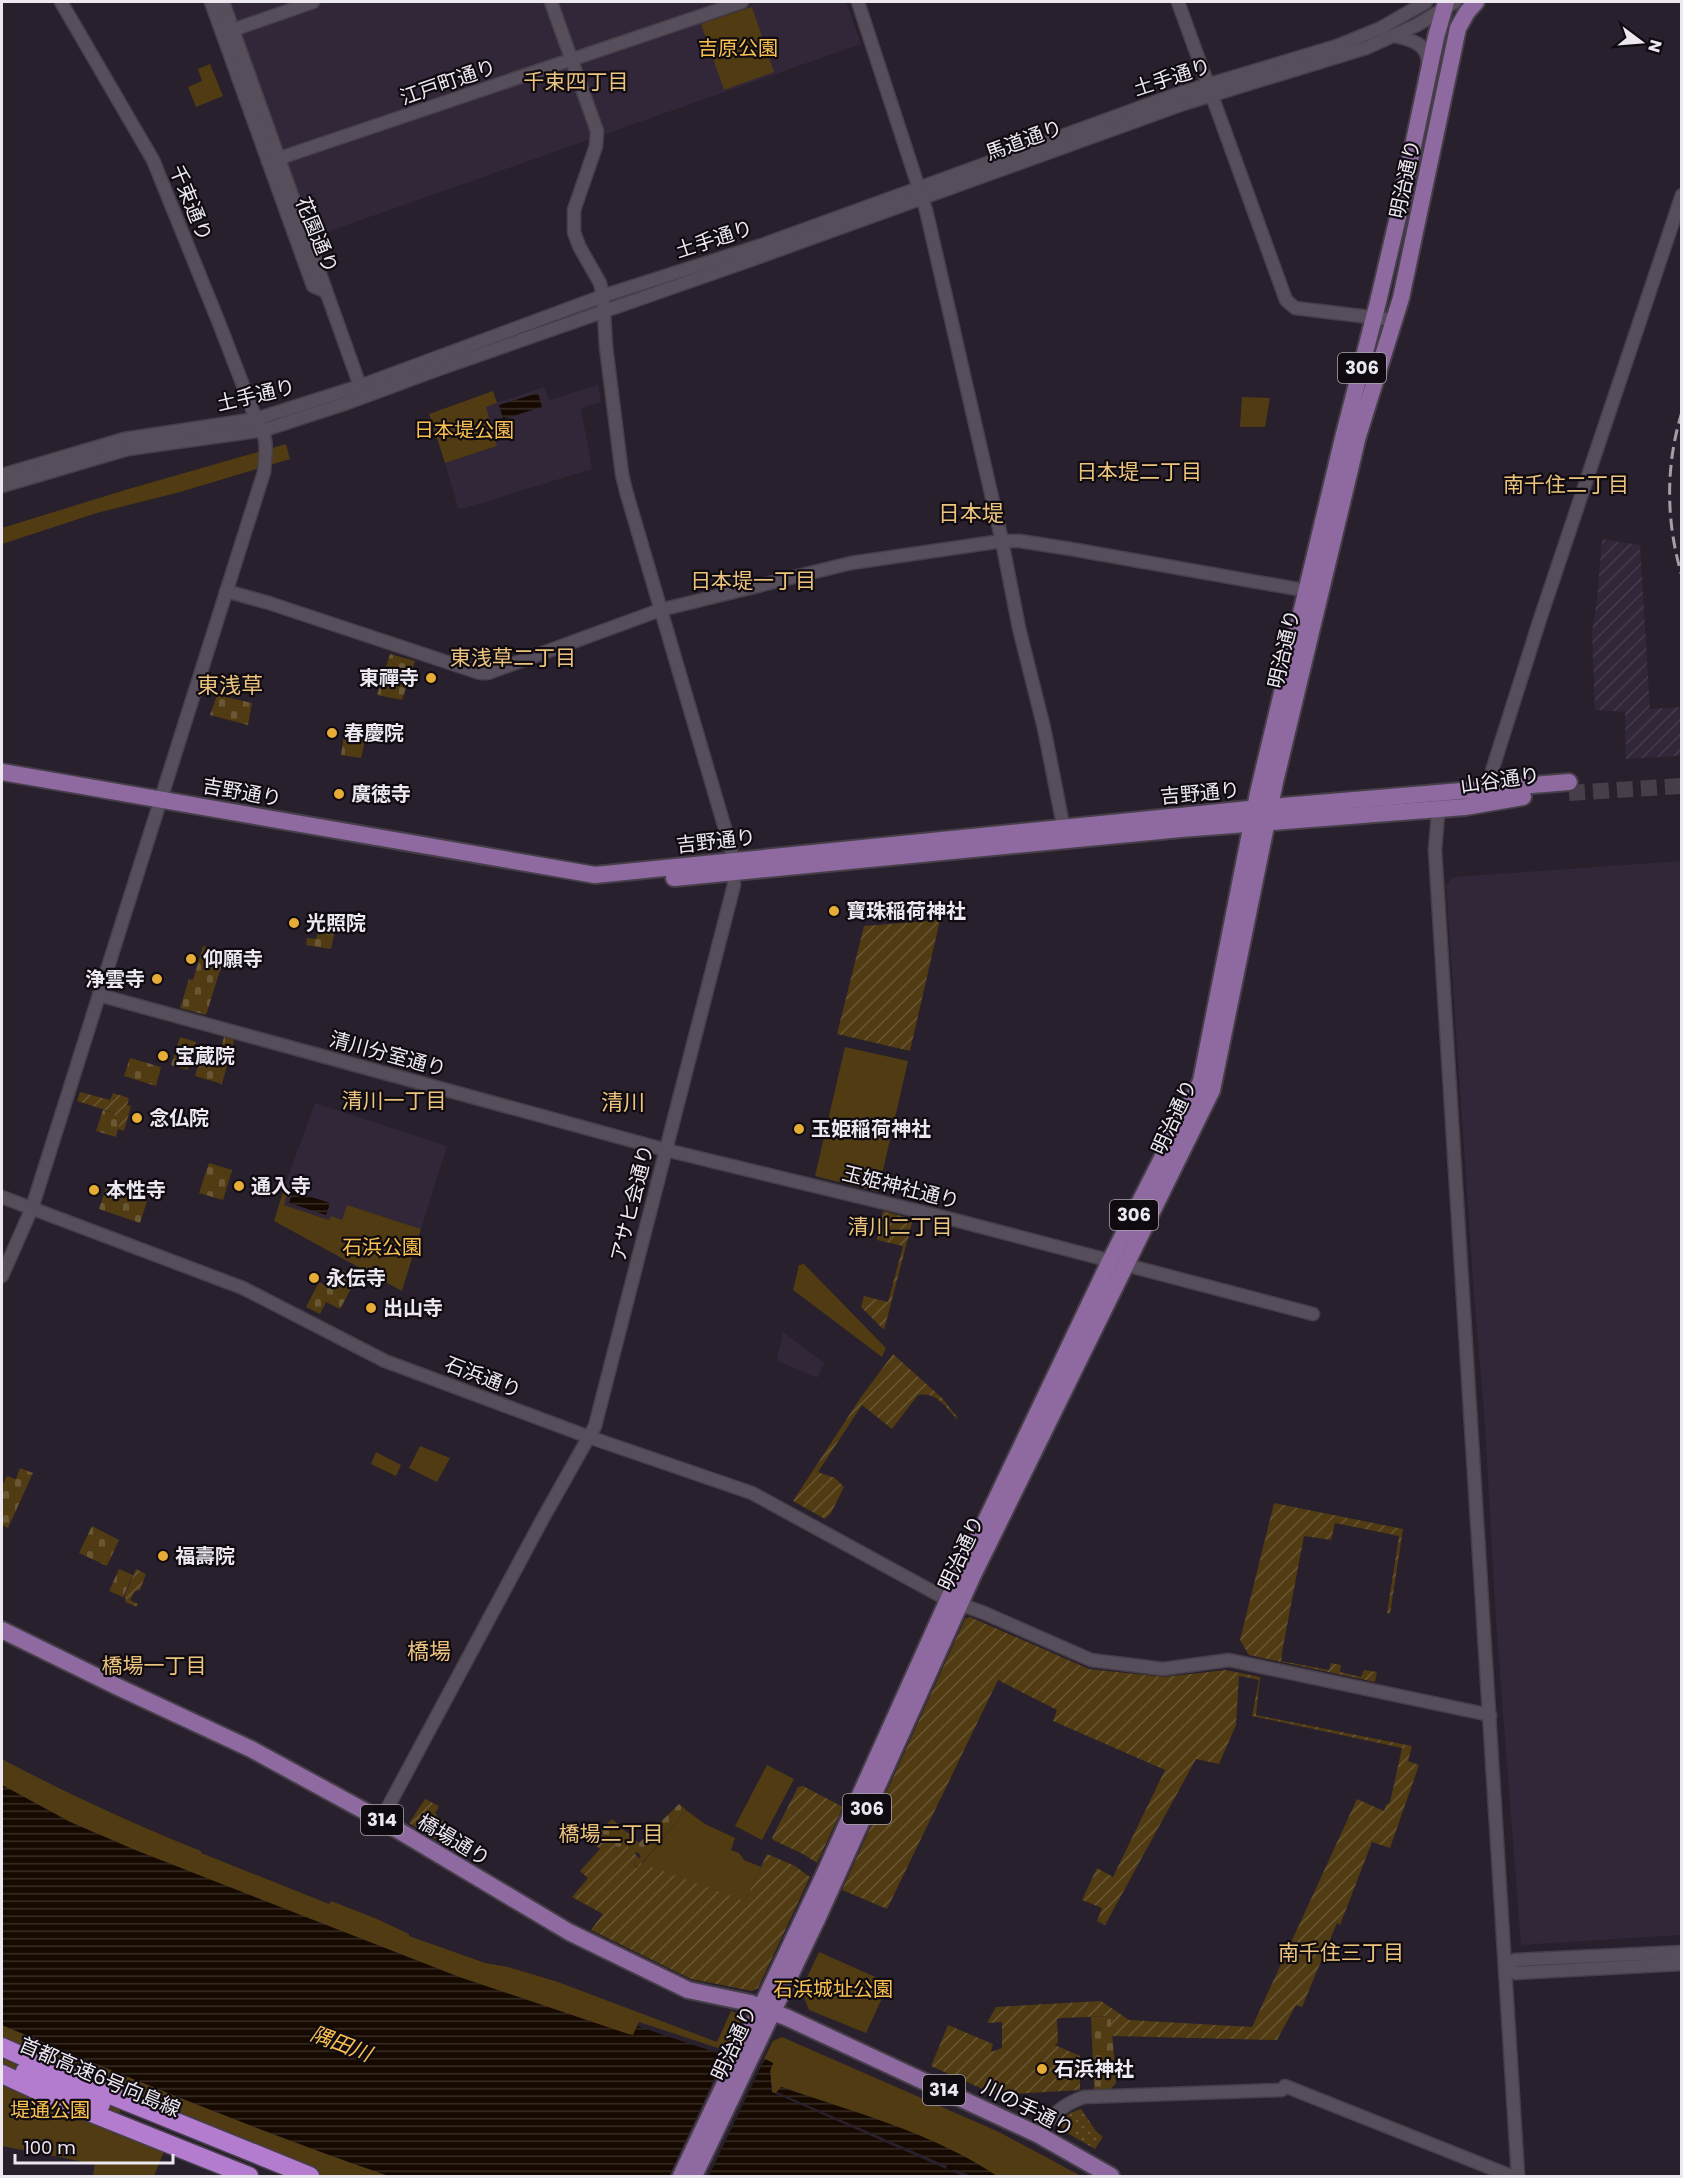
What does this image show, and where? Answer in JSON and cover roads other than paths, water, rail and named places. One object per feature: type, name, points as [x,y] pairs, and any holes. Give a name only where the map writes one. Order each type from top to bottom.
[{"type":"highway","points":[[2,2047],[107,2093],[310,2176]]},
{"type":"highway","name":"首都高速6号向島線","points":[[2,2060],[63,2089],[282,2176]]},
{"type":"highway","name":"首都高速6号向島線","points":[[2,2074],[54,2098],[249,2176]]},
{"type":"highway","points":[[2,2088],[64,2112],[152,2138]]},
{"type":"main road","name":"明治通り","points":[[1313,592],[1394,320],[1420,212],[1458,28],[1476,2]]},
{"type":"main road","name":"明治通り","points":[[694,2176],[767,2009],[818,1917],[954,1603],[1118,1263],[1212,1090],[1260,815],[1313,592],[1343,438],[1398,217],[1427,78],[1448,4]]},
{"type":"main road","name":"吉野通り","points":[[2,772],[158,804]]},
{"type":"main road","name":"吉野通り","points":[[2,783],[158,804],[595,875],[734,866],[1260,815],[1441,792]]},
{"type":"main road","name":"山谷通り","points":[[1441,792],[1505,798],[1569,787]]},
{"type":"main road","name":"山谷通り","points":[[1437,809],[1484,796]]},
{"type":"main road","name":"吉野通り","points":[[1260,815],[1437,809]]},
{"type":"main road","name":"橋場通り","points":[[2,1630],[251,1749],[381,1820],[568,1932],[688,1990],[767,2009]]},
{"type":"main road","name":"川の手通り","points":[[767,2009],[1039,2135],[1111,2176]]},
{"type":"main road","name":"明治通り","points":[[681,2176],[746,2054]]},
{"type":"street","name":"千束通り","points":[[2,1276],[32,1208],[264,472],[267,444],[153,160],[62,2]]},
{"type":"street","name":"花園通り","points":[[211,2],[228,31]]},
{"type":"street","name":"花園通り","points":[[223,2],[228,31],[274,160],[313,286],[325,291],[360,386]]},
{"type":"street","points":[[228,31],[313,2]]},
{"type":"street","points":[[551,2],[597,131],[596,146],[574,210],[574,232],[600,284],[603,296],[622,474],[660,610],[715,791],[734,866]]},
{"type":"street","name":"江戸町通り","points":[[274,160],[742,2]]},
{"type":"street","points":[[858,2],[921,193],[1002,541],[1065,833]]},
{"type":"street","points":[[1178,2],[1286,300],[1295,308],[1394,320]]},
{"type":"street","name":"土手通り","points":[[1210,90],[1337,46],[1381,28],[1426,2]]},
{"type":"street","points":[[1381,28],[1428,5],[1448,4],[1458,28]]},
{"type":"street","name":"馬道通り","points":[[603,311],[921,193],[1173,107],[1210,90],[1339,57],[1395,36],[1448,4]]},
{"type":"street","points":[[1395,36],[1416,41],[1424,49],[1428,59],[1427,78]]},
{"type":"street","name":"土手通り","points":[[2,475],[124,439],[260,425],[603,296],[921,193]]},
{"type":"street","points":[[1484,796],[1551,586],[1682,195]]},
{"type":"street","name":"土手通り","points":[[2,486],[128,449],[260,425],[347,403],[603,311]]},
{"type":"street","points":[[226,591],[480,673],[488,673],[660,610],[851,563],[1002,541],[1020,541],[1071,549],[1313,592]]},
{"type":"street","points":[[1441,792],[1437,809],[1435,850],[1518,2176]]},
{"type":"street","name":"アサヒ会通り","points":[[381,1820],[595,1426],[734,885],[734,866]]},
{"type":"street","name":"清川分室通り","points":[[99,995],[666,1150]]},
{"type":"street","name":"玉姫神社通り","points":[[666,1150],[1313,1314]]},
{"type":"street","name":"石浜通り","points":[[2,1197],[243,1288],[385,1361],[589,1437],[758,1495],[954,1603],[1092,1660],[1163,1669],[1229,1660],[1490,1715]]},
{"type":"street","points":[[1506,1968],[1515,1960],[1682,1952]]},
{"type":"street","points":[[1506,1968],[1516,1973],[1682,1964]]},
{"type":"street","points":[[1039,2135],[1049,2120],[1067,2103],[1084,2097],[1284,2088],[1511,2176]]},
{"type":"water","points":[[538,393],[542,407],[503,419],[499,405]]},
{"type":"water","points":[[293,1191],[330,1203],[326,1215],[289,1203]]},
{"type":"water","name":"隅田川","points":[[2,1785],[70,1822],[135,1850],[459,1977],[628,2034],[633,2035],[637,2026],[717,2053],[719,2050],[731,2047],[764,2063],[765,2059],[773,2063],[770,2071],[772,2092],[946,2169],[947,2166],[777,2092],[781,2087],[892,2125],[947,2147],[997,2176],[972,2176],[954,2169],[953,2172],[963,2176],[389,2176],[194,2104],[2,2025]]},
{"type":"tunnel","points":[[1569,793],[1682,786]]},
{"type":"railway","points":[[1682,412],[1676,432],[1670,474],[1670,515],[1682,576]]},
{"type":"place","name":"東禪寺","points":[[431,678]]},
{"type":"place","name":"春慶院","points":[[332,733]]},
{"type":"place","name":"廣徳寺","points":[[339,794]]},
{"type":"place","name":"寶珠稲荷神社","points":[[834,911]]},
{"type":"place","name":"光照院","points":[[294,923]]},
{"type":"place","name":"仰願寺","points":[[191,959]]},
{"type":"place","name":"浄雲寺","points":[[157,979]]},
{"type":"place","name":"宝蔵院","points":[[163,1056]]},
{"type":"place","name":"念仏院","points":[[137,1118]]},
{"type":"place","name":"玉姫稲荷神社","points":[[799,1129]]},
{"type":"place","name":"通入寺","points":[[239,1186]]},
{"type":"place","name":"本性寺","points":[[94,1190]]},
{"type":"place","name":"永伝寺","points":[[314,1278]]},
{"type":"place","name":"出山寺","points":[[371,1308]]},
{"type":"place","name":"福壽院","points":[[163,1556]]},
{"type":"place","name":"石浜神社","points":[[1042,2069]]},
{"type":"district","name":"千束四丁目","points":[[576,82]]},
{"type":"district","name":"日本堤二丁目","points":[[1139,472]]},
{"type":"district","name":"南千住二丁目","points":[[1566,485]]},
{"type":"district","name":"日本堤","points":[[971,513]]},
{"type":"district","name":"日本堤一丁目","points":[[753,581]]},
{"type":"district","name":"東浅草二丁目","points":[[513,658]]},
{"type":"district","name":"東浅草","points":[[230,685]]},
{"type":"district","name":"清川一丁目","points":[[394,1101]]},
{"type":"district","name":"清川","points":[[623,1102]]},
{"type":"district","name":"清川二丁目","points":[[900,1227]]},
{"type":"district","name":"橋場","points":[[429,1651]]},
{"type":"district","name":"橋場一丁目","points":[[154,1666]]},
{"type":"district","name":"橋場二丁目","points":[[611,1834]]},
{"type":"district","name":"南千住三丁目","points":[[1341,1953]]},
{"type":"park label","name":"吉原公園","points":[[738,48]]},
{"type":"park label","name":"日本堤公園","points":[[464,430]]},
{"type":"park label","name":"石浜公園","points":[[382,1247]]},
{"type":"park label","name":"石浜城址公園","points":[[833,1989]]},
{"type":"park label","name":"堤通公園","points":[[50,2110]]}]
